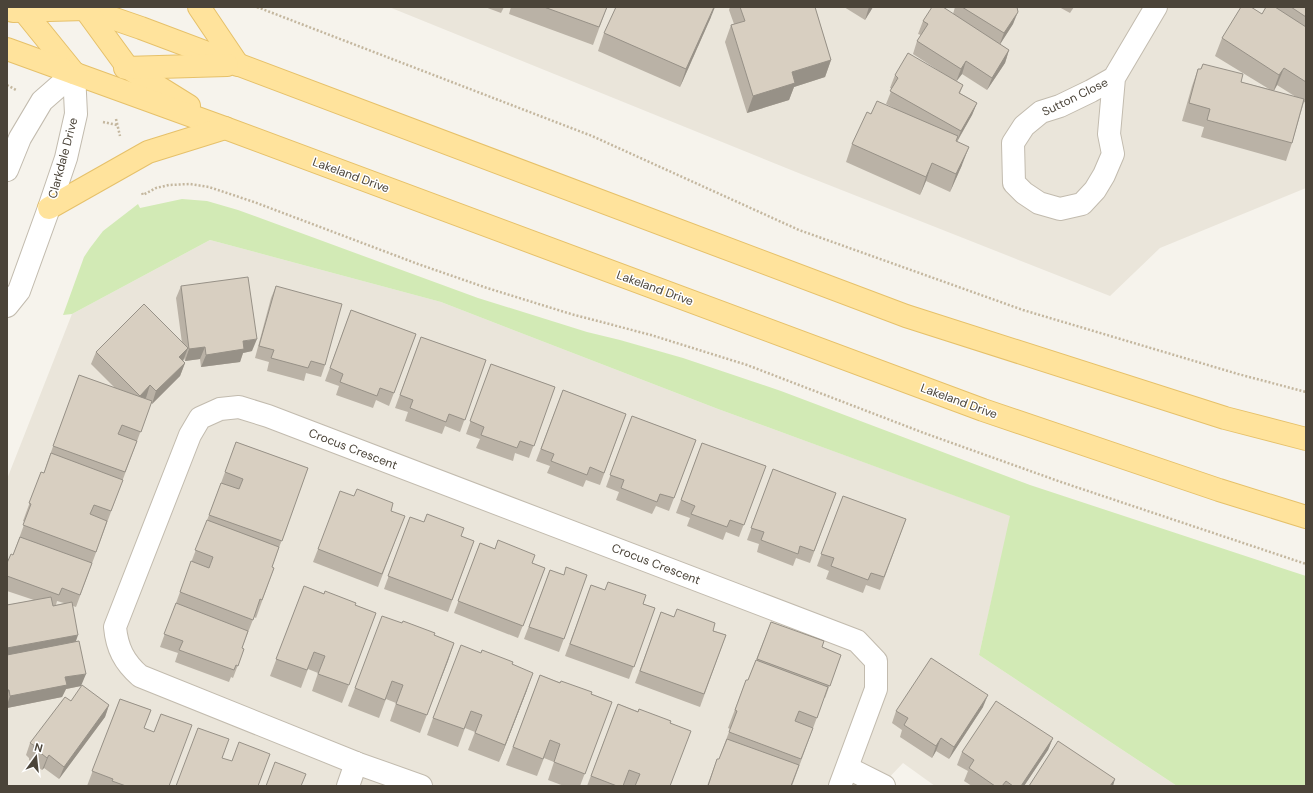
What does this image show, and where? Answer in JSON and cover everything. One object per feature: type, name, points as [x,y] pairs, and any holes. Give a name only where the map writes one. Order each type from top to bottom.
[{"type":"main road","points":[[85,7],[128,68],[225,128]]},
{"type":"main road","points":[[16,10],[85,7],[906,316],[1225,418],[1306,440]]},
{"type":"main road","points":[[199,7],[238,65]]},
{"type":"main road","points":[[16,10],[74,73],[128,68],[238,65]]},
{"type":"main road","name":"Lakeland Drive","points":[[7,49],[225,128],[983,410],[1219,490],[1306,517]]},
{"type":"main road","points":[[49,208],[148,152],[225,128]]},
{"type":"street","name":"Sutton Close","points":[[1114,78],[1060,106],[1041,112],[1024,126],[1013,143],[1014,183],[1024,193],[1039,203],[1060,209],[1082,204],[1095,190],[1104,175],[1113,154],[1110,134],[1114,78],[1156,7]]},
{"type":"street","points":[[7,170],[20,138],[42,101],[74,73]]},
{"type":"street","name":"Clarkdale Drive","points":[[7,306],[19,291],[66,158],[76,114],[74,73]]},
{"type":"street","name":"Crocus Crescent","points":[[421,786],[356,762],[140,676],[130,667],[116,641],[115,627],[190,435],[200,418],[220,409],[239,407],[268,416],[857,641],[876,661],[876,689],[844,777],[884,786]]},
{"type":"street","points":[[348,786],[356,762]]},
{"type":"path","points":[[257,7],[592,136],[799,230],[1023,310],[1238,374],[1306,392]]},
{"type":"path","points":[[115,118],[121,140]]},
{"type":"path","points":[[142,192],[143,195],[156,188],[169,185],[190,184],[209,187],[254,202],[418,264],[487,288],[571,314],[651,335],[747,365],[924,433],[1061,482],[1306,564]]},
{"type":"shaded area","points":[[389,7],[1306,7],[1306,188],[1160,248],[1110,296],[801,174]]},
{"type":"shaded area","points":[[210,240],[441,302],[718,409],[1011,516],[979,655],[1177,786],[935,786],[903,763],[881,786],[7,786],[7,479],[72,314]]},
{"type":"green space","points":[[182,199],[207,201],[238,210],[478,298],[587,332],[683,358],[781,391],[1030,485],[1306,576],[1306,786],[1177,786],[979,655],[1010,516],[718,409],[441,302],[210,240],[72,314],[63,315],[84,257],[103,231],[138,204],[140,208]]},
{"type":"building","points":[[544,7],[607,7],[599,27]]},
{"type":"building","points":[[616,7],[714,7],[686,69],[604,33]]},
{"type":"building","points":[[740,7],[815,7],[831,60],[792,72],[795,83],[753,96],[731,25],[745,21]]},
{"type":"building","points":[[932,7],[943,7],[1009,50],[992,78],[966,61],[961,69],[917,41],[928,24],[923,21]]},
{"type":"building","points":[[962,7],[1017,7],[1018,12],[1004,33]]},
{"type":"building","points":[[1241,7],[1251,7],[1262,14],[1266,7],[1275,7],[1306,27],[1306,82],[1284,68],[1279,75],[1222,38]]},
{"type":"building","points":[[1291,7],[1306,7],[1306,17]]},
{"type":"building","points":[[908,53],[963,85],[959,93],[977,103],[961,131],[890,91],[898,78],[895,75]]},
{"type":"building","points":[[1203,64],[1243,74],[1241,82],[1304,99],[1292,143],[1207,120],[1210,109],[1189,103],[1198,69],[1201,69]]},
{"type":"building","points":[[877,101],[958,136],[956,141],[969,147],[956,174],[932,163],[926,177],[852,144],[867,112],[871,114]]},
{"type":"building","points":[[248,277],[257,339],[243,341],[244,349],[206,355],[205,347],[189,349],[181,286]]},
{"type":"building","points":[[276,286],[342,304],[325,365],[311,361],[308,368],[271,358],[274,350],[259,346]]},
{"type":"building","points":[[144,304],[188,348],[179,357],[185,363],[156,391],[150,385],[140,396],[96,352]]},
{"type":"building","points":[[351,310],[416,334],[394,393],[380,388],[377,396],[340,382],[343,374],[330,368]]},
{"type":"building","points":[[421,337],[486,360],[465,420],[449,414],[446,422],[410,408],[413,400],[400,395]]},
{"type":"building","points":[[491,364],[555,387],[534,446],[520,441],[517,448],[481,435],[484,427],[470,421]]},
{"type":"building","points":[[79,375],[152,401],[141,432],[122,425],[118,434],[137,441],[125,472],[53,446]]},
{"type":"building","points":[[563,390],[626,414],[604,473],[590,467],[587,475],[551,461],[554,454],[541,449]]},
{"type":"building","points":[[632,416],[696,440],[674,498],[660,494],[657,502],[621,488],[624,480],[610,475]]},
{"type":"building","points":[[236,442],[308,468],[282,541],[209,515],[221,483],[239,489],[243,479],[225,472]]},
{"type":"building","points":[[702,443],[766,466],[744,525],[730,520],[727,527],[691,514],[695,506],[681,500]]},
{"type":"building","points":[[51,453],[123,480],[111,511],[94,505],[90,514],[107,521],[96,552],[23,525],[31,504],[29,503],[41,472],[44,473]]},
{"type":"building","points":[[773,469],[836,493],[814,551],[800,546],[798,554],[761,540],[764,532],[751,528]]},
{"type":"building","points":[[357,489],[393,503],[391,511],[405,516],[382,574],[318,549],[340,491],[354,496]]},
{"type":"building","points":[[843,496],[906,519],[884,577],[871,573],[868,580],[831,566],[834,558],[821,554]]},
{"type":"building","points":[[427,514],[464,528],[461,536],[474,541],[452,600],[388,576],[410,517],[424,522]]},
{"type":"building","points":[[207,520],[279,547],[272,567],[274,568],[262,600],[260,599],[253,620],[180,592],[191,561],[209,568],[213,557],[195,550]]},
{"type":"building","points":[[20,537],[92,563],[80,595],[62,588],[59,595],[7,576],[7,563],[11,554],[13,555]]},
{"type":"building","points":[[498,540],[535,555],[532,563],[545,568],[523,626],[458,601],[480,543],[495,549]]},
{"type":"building","points":[[566,567],[587,575],[564,639],[529,627],[550,570],[564,575]]},
{"type":"building","points":[[608,582],[646,595],[643,604],[655,608],[634,667],[570,644],[591,585],[605,590]]},
{"type":"building","points":[[304,586],[324,594],[325,591],[356,603],[355,605],[376,613],[349,685],[318,674],[325,656],[314,652],[307,670],[276,659]]},
{"type":"building","points":[[51,597],[53,606],[72,602],[78,635],[7,648],[7,605]]},
{"type":"building","points":[[176,603],[248,631],[238,666],[236,665],[234,670],[179,650],[183,641],[164,634]]},
{"type":"building","points":[[677,609],[715,623],[713,631],[726,635],[704,694],[640,671],[661,612],[674,617]]},
{"type":"building","points":[[382,616],[402,623],[403,621],[435,633],[434,635],[454,643],[427,715],[396,704],[403,685],[392,681],[385,700],[355,688]]},
{"type":"building","points":[[771,622],[824,641],[822,647],[841,655],[830,686],[757,659]]},
{"type":"building","points":[[79,641],[86,674],[65,677],[67,685],[10,696],[9,690],[7,690],[7,655]]},
{"type":"building","points":[[461,645],[481,653],[482,650],[513,662],[512,664],[533,673],[505,745],[475,733],[482,715],[471,711],[464,729],[433,718]]},
{"type":"building","points":[[931,658],[988,695],[954,747],[941,738],[936,746],[904,725],[908,718],[896,711]]},
{"type":"building","points":[[756,660],[828,687],[817,718],[799,711],[795,721],[813,728],[801,759],[729,732],[746,680],[748,680]]},
{"type":"building","points":[[540,675],[560,683],[561,681],[592,692],[591,694],[612,702],[585,774],[554,762],[560,744],[550,740],[543,759],[513,747]]},
{"type":"building","points":[[82,685],[109,705],[64,767],[49,755],[47,758],[30,743],[65,697],[71,701]]},
{"type":"building","points":[[120,699],[151,710],[144,728],[154,732],[161,714],[192,725],[169,786],[126,786],[92,771]]},
{"type":"building","points":[[996,701],[1053,738],[1021,786],[1013,786],[1006,781],[1002,786],[995,786],[969,768],[974,760],[962,752]]},
{"type":"building","points":[[618,704],[638,712],[639,709],[671,721],[670,723],[691,731],[670,786],[635,786],[640,774],[629,770],[623,786],[617,786],[591,776]]},
{"type":"building","points":[[198,728],[229,739],[222,758],[232,761],[239,742],[270,754],[258,786],[176,786]]},
{"type":"building","points":[[727,739],[799,765],[791,786],[708,786],[717,759],[719,759]]},
{"type":"building","points":[[1058,741],[1115,779],[1110,786],[1029,786]]},
{"type":"building","points":[[275,762],[306,774],[301,786],[266,786]]}]
